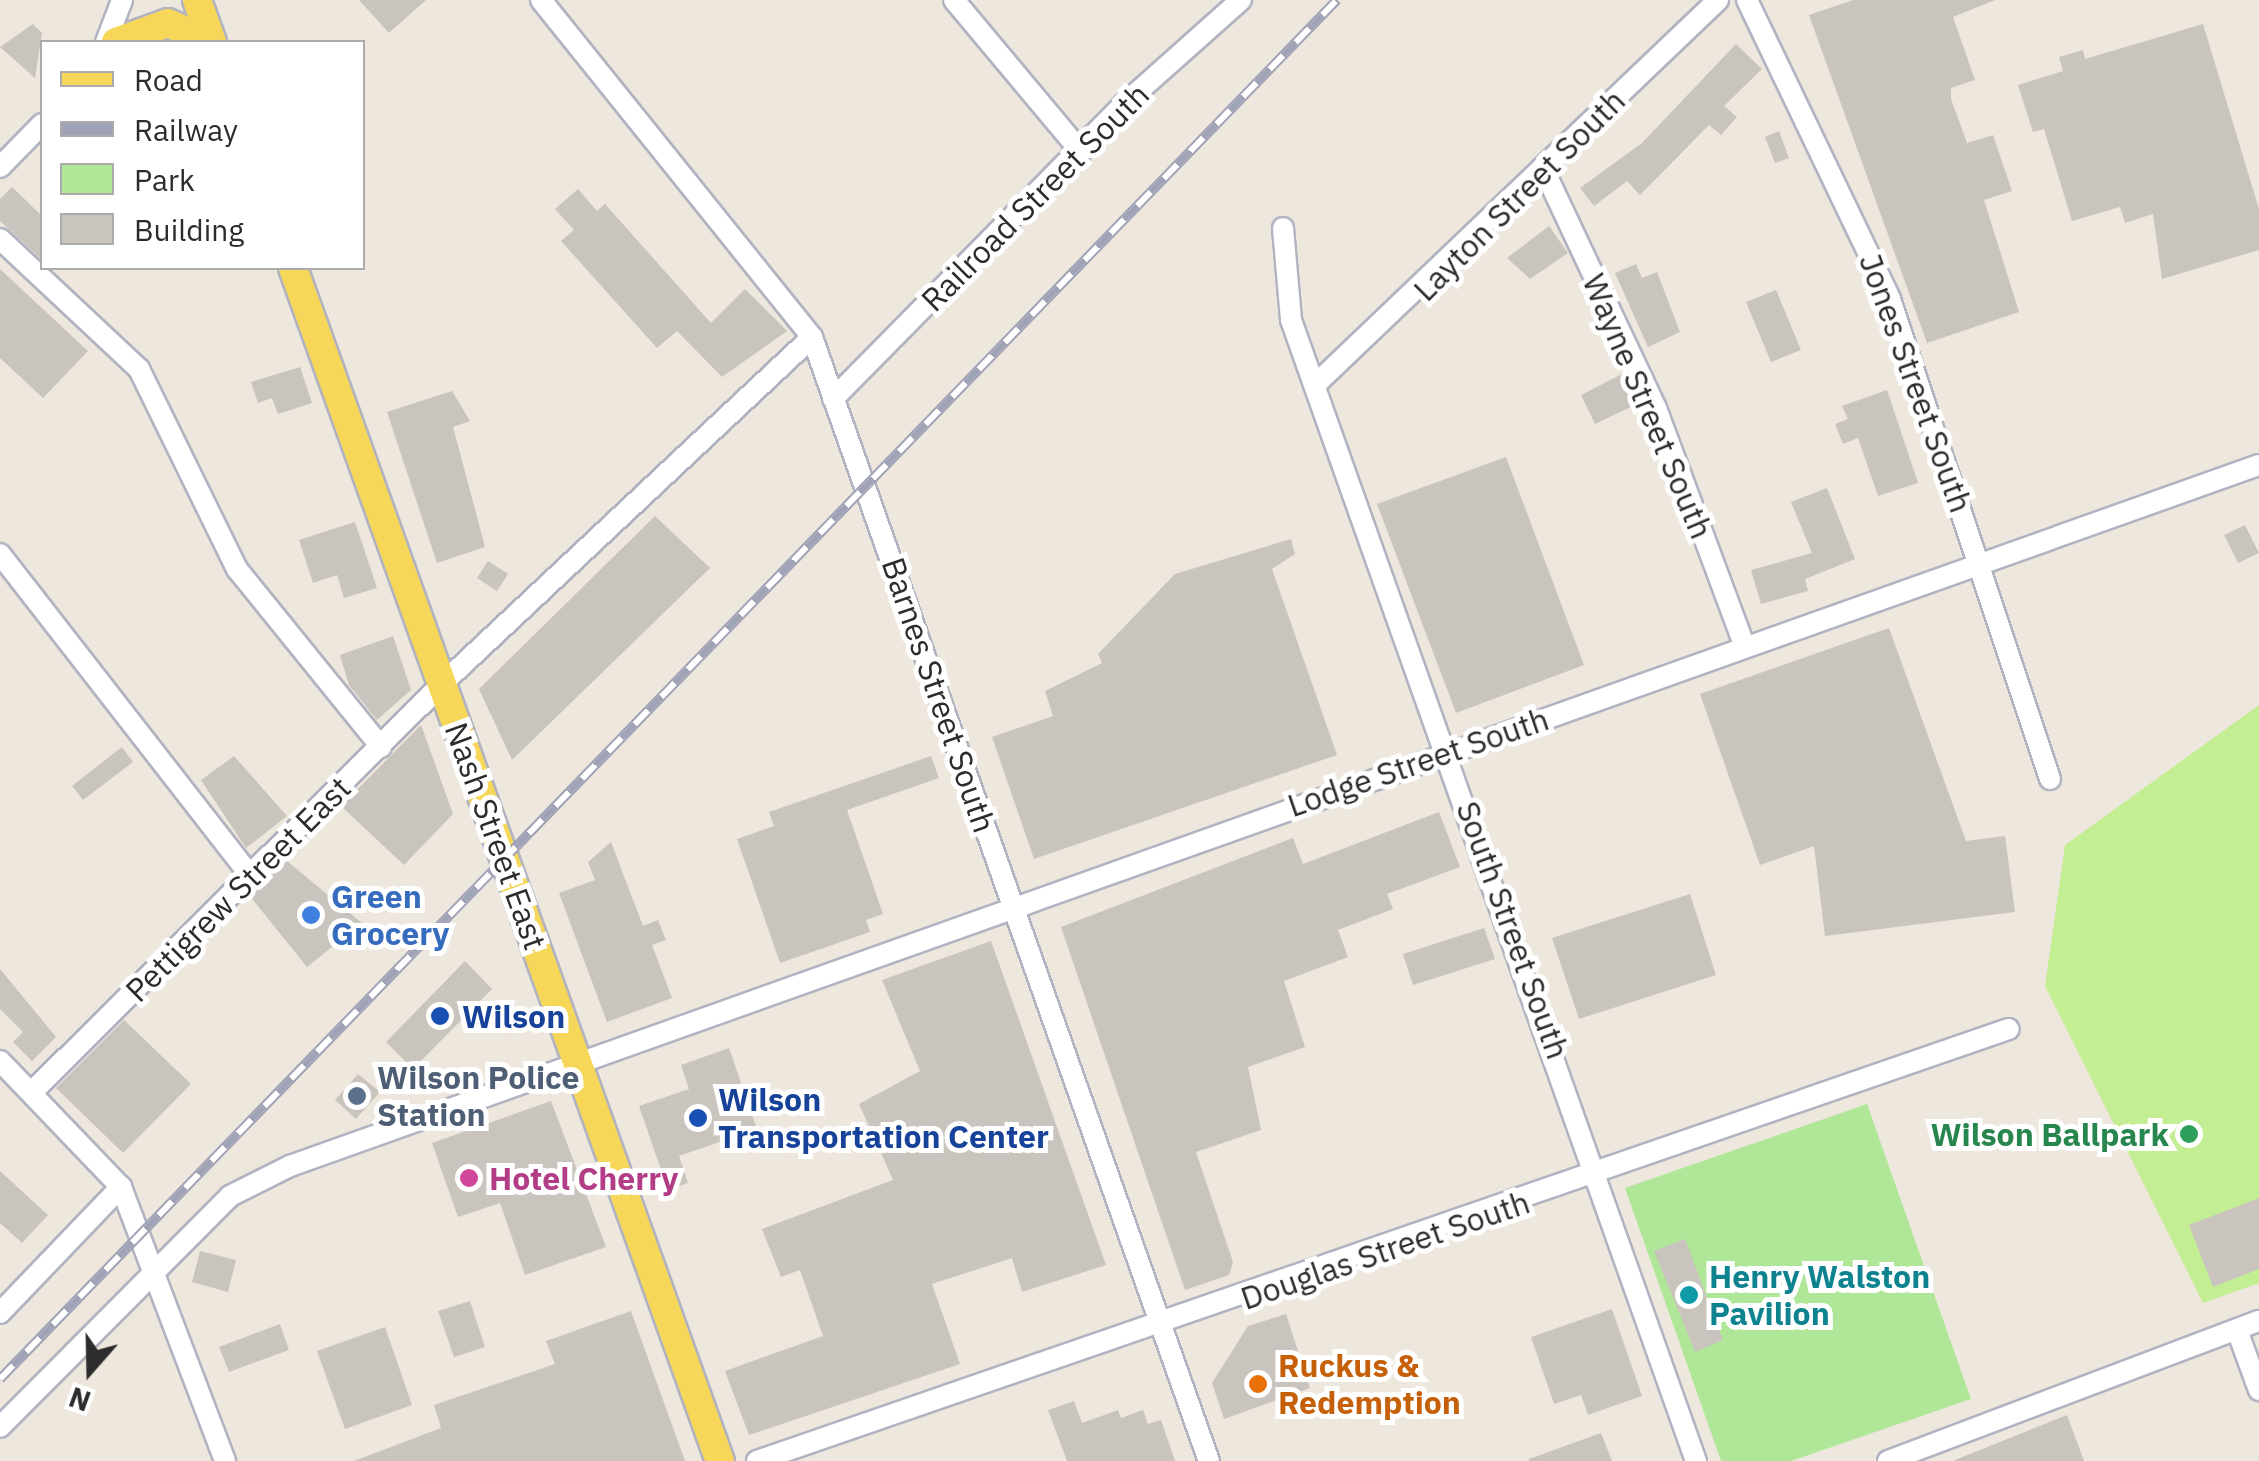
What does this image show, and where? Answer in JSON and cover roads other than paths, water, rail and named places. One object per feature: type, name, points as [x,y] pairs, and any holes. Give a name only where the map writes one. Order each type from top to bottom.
[{"type":"main road","points":[[197,0],[210,40]]},
{"type":"main road","points":[[121,40],[168,23],[206,40]]},
{"type":"main road","name":"Nash Street East","points":[[294,270],[720,1461]]},
{"type":"street","points":[[107,40],[122,0]]},
{"type":"street","name":"Barnes Street South","points":[[542,0],[812,338],[1210,1461]]},
{"type":"street","points":[[954,0],[1081,152]]},
{"type":"street","name":"Railroad Street South","points":[[834,399],[1081,152],[1240,0]]},
{"type":"street","name":"Layton Street South","points":[[1316,384],[1718,0]]},
{"type":"street","name":"Jones Street South","points":[[1747,0],[1890,299],[2050,779]]},
{"type":"street","points":[[0,167],[40,126]]},
{"type":"street","name":"Wayne Street South","points":[[1543,168],[1656,408],[1745,647]]},
{"type":"street","name":"South Street South","points":[[1284,228],[1291,320],[1600,1175],[1696,1461]]},
{"type":"street","points":[[0,238],[139,368],[237,569],[382,747]]},
{"type":"street","name":"Pettigrew Street East","points":[[32,1092],[442,684],[812,338]]},
{"type":"street","name":"Lodge Street South","points":[[0,1427],[155,1266],[245,1188],[576,1060],[2259,465]]},
{"type":"street","points":[[0,554],[250,875]]},
{"type":"street","name":"Douglas Street South","points":[[757,1461],[1161,1328],[2009,1029]]},
{"type":"street","points":[[0,1062],[122,1187],[226,1461]]},
{"type":"street","points":[[0,1314],[122,1187]]},
{"type":"street","points":[[1888,1461],[2259,1321]]},
{"type":"street","points":[[2237,1330],[2259,1390]]},
{"type":"railway","points":[[0,1379],[1337,0]]},
{"type":"place","name":"Green Grocery","points":[[311,915]]},
{"type":"place","name":"Wilson","points":[[440,1016]]},
{"type":"place","name":"Wilson Police Station","points":[[357,1096]]},
{"type":"place","name":"Wilson Transportation Center","points":[[698,1118]]},
{"type":"place","name":"Wilson Ballpark","points":[[2189,1134]]},
{"type":"place","name":"Hotel Cherry","points":[[469,1178]]},
{"type":"place","name":"Henry Walston Pavilion","points":[[1689,1295]]},
{"type":"place","name":"Ruckus & Redemption","points":[[1258,1384]]}]
